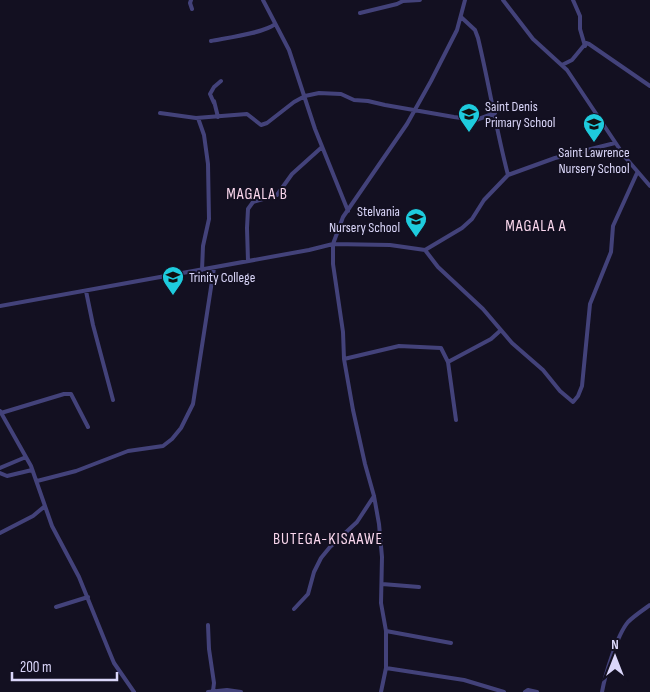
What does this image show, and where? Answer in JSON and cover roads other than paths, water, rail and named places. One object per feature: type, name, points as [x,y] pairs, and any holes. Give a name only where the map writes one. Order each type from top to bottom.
[{"type":"street","points":[[190,0],[192,8]]},
{"type":"street","points":[[263,0],[285,41],[322,147],[348,211]]},
{"type":"street","points":[[360,13],[397,4],[401,1],[420,0]]},
{"type":"street","points":[[381,692],[386,668],[386,630],[381,603],[380,538],[374,496],[353,410],[344,359],[343,332],[334,264],[334,244],[339,226],[415,110],[444,57],[457,30],[464,0]]},
{"type":"street","points":[[503,0],[532,39],[562,65],[574,80],[615,143],[650,186]]},
{"type":"street","points":[[573,0],[580,16],[580,29],[585,46]]},
{"type":"street","points":[[461,16],[475,30],[478,38],[508,175]]},
{"type":"street","points":[[211,41],[263,29],[275,24]]},
{"type":"street","points":[[562,65],[572,60],[586,44],[591,45],[650,86]]},
{"type":"street","points":[[218,117],[210,94],[221,81]]},
{"type":"street","points":[[160,113],[198,118],[247,114],[254,118],[259,125],[264,125],[283,109],[305,96],[319,93],[337,94],[354,100],[370,101],[476,120],[495,113]]},
{"type":"street","points":[[198,118],[204,135],[208,164],[209,219],[202,270]]},
{"type":"street","points":[[0,306],[214,268],[334,244],[390,245],[426,250],[462,228],[472,218],[484,200],[508,175],[555,158],[615,143]]},
{"type":"street","points":[[248,261],[246,228],[248,209],[253,202],[277,195],[292,174],[322,147]]},
{"type":"street","points":[[426,250],[438,267],[483,309],[512,343],[538,365],[560,391],[573,402],[578,396],[583,381],[590,304],[611,252],[613,226],[637,172]]},
{"type":"street","points":[[37,481],[76,471],[128,451],[163,446],[172,439],[181,428],[193,404],[214,268]]},
{"type":"street","points":[[86,291],[92,325],[113,400]]},
{"type":"street","points":[[448,362],[491,339],[501,330]]},
{"type":"street","points":[[344,359],[399,346],[441,348],[448,362],[456,420]]},
{"type":"street","points":[[88,427],[71,394],[56,396],[0,412],[26,457],[37,481],[52,526],[88,597],[114,663],[134,692]]},
{"type":"street","points":[[0,468],[26,457]]},
{"type":"street","points":[[0,473],[7,476],[32,470]]},
{"type":"street","points":[[294,610],[308,594],[314,572],[321,558],[357,522],[374,496]]},
{"type":"street","points":[[0,533],[33,516],[45,506]]},
{"type":"street","points":[[382,584],[419,587]]},
{"type":"street","points":[[56,607],[88,597]]},
{"type":"street","points":[[602,692],[613,654],[624,629],[629,622],[650,605]]},
{"type":"street","points":[[208,625],[214,683],[211,692],[228,690],[241,692]]},
{"type":"street","points":[[386,630],[451,643]]},
{"type":"street","points":[[386,668],[464,680],[504,692]]},
{"type":"street","points":[[525,692],[528,690],[537,692]]},
{"type":"place","name":"Saint Denis Primary School","points":[[469,133]]},
{"type":"place","name":"Saint Lawrence Nursery School","points":[[594,143]]},
{"type":"place","name":"Stelvania Nursery School","points":[[416,238]]},
{"type":"place","name":"Trinity College","points":[[173,296]]},
{"type":"district","name":"MAGALA B","points":[[257,194]]},
{"type":"district","name":"MAGALA A","points":[[536,226]]},
{"type":"district","name":"BUTEGA-KISAAWE","points":[[328,539]]}]
